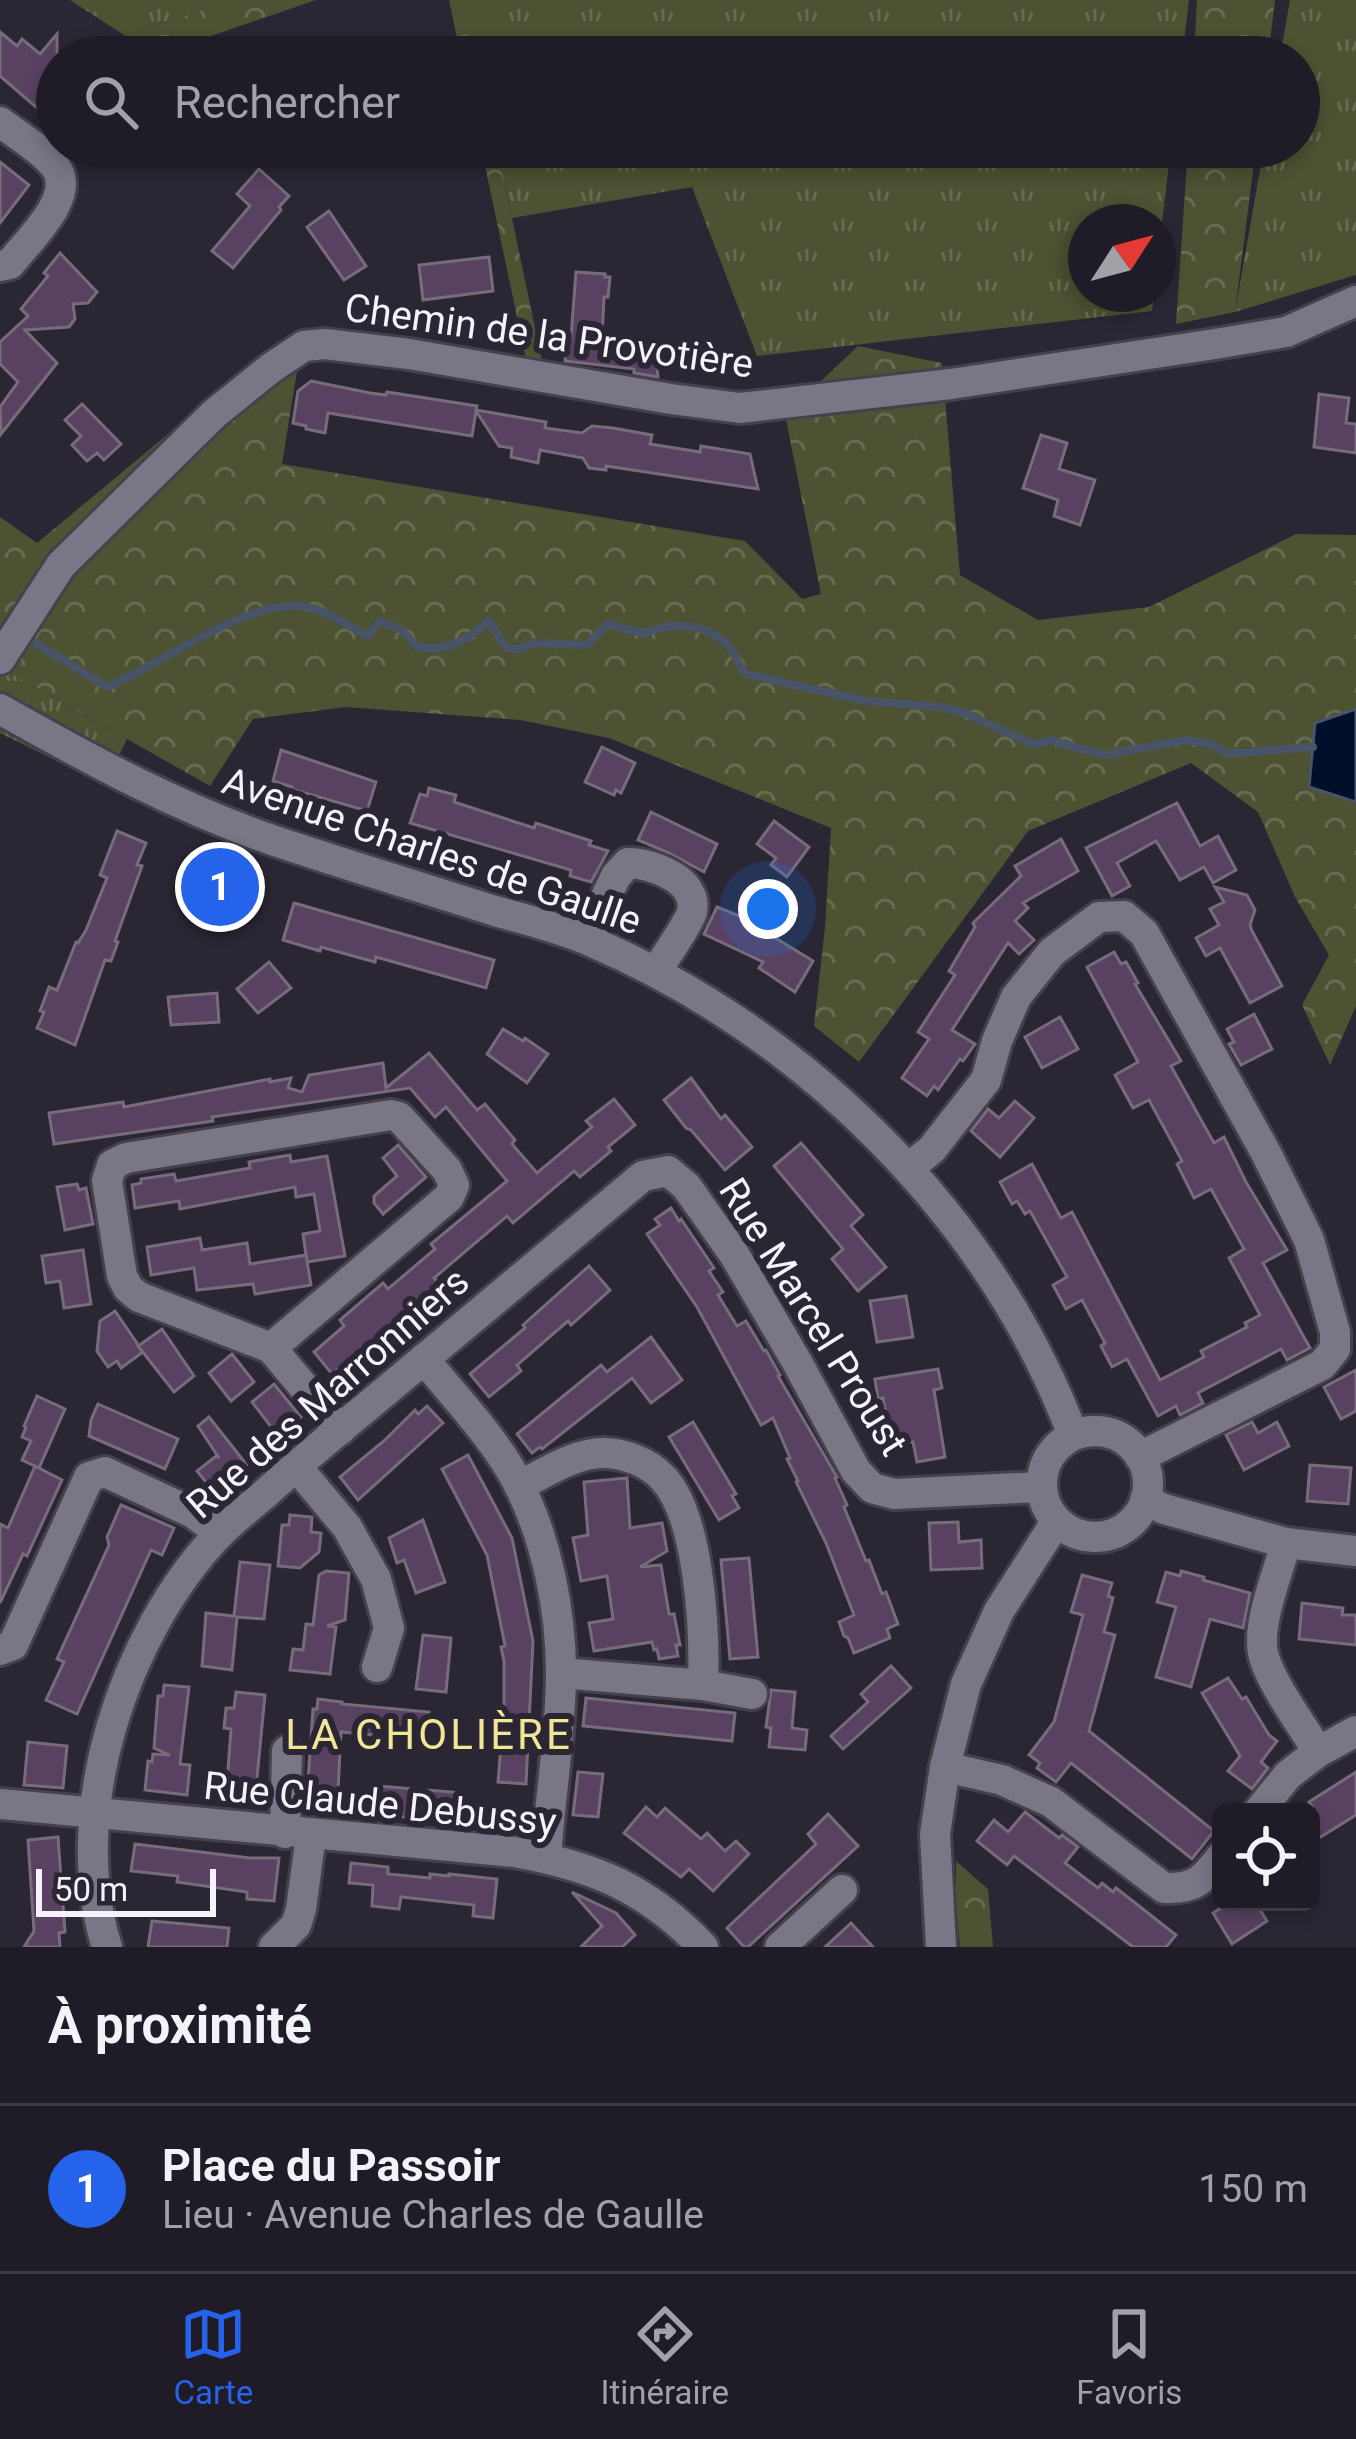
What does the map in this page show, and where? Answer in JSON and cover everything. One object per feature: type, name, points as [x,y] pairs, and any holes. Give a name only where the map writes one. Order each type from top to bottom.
[{"type":"street","points":[[0,122],[36,150]]},
{"type":"street","points":[[0,266],[10,264],[62,197],[62,178],[56,168]]},
{"type":"street","name":"Chemin de la Provotière","points":[[0,659],[61,565],[214,415],[304,346],[409,354],[740,409],[951,384],[1286,332],[1356,302]]},
{"type":"street","name":"Avenue Charles de Gaulle","points":[[0,709],[103,767],[206,815],[586,939],[708,1000],[831,1091],[908,1169],[962,1234],[1007,1300],[1046,1371],[1073,1436]]},
{"type":"street","points":[[586,939],[616,876],[628,863],[644,863],[677,879],[691,894],[692,912],[656,972]]},
{"type":"street","points":[[908,1169],[932,1149],[986,1080],[1016,997],[1052,952],[1099,917],[1124,916],[1144,933],[1309,1240],[1335,1332],[1335,1349],[1322,1365],[1140,1457]]},
{"type":"street","points":[[271,1348],[449,1197],[454,1185],[447,1170],[399,1117],[126,1158],[112,1165],[107,1181],[128,1288],[139,1297],[271,1348],[340,1430]]},
{"type":"street","name":"Rue des Marronniers","points":[[107,1947],[95,1896],[95,1812],[106,1748],[127,1683],[154,1623],[188,1571],[220,1533],[296,1466],[643,1176],[668,1171]]},
{"type":"street","name":"Rue Marcel Proust","points":[[668,1171],[686,1186],[734,1254],[856,1471],[872,1488],[894,1494],[1041,1487]]},
{"type":"street","points":[[424,1359],[496,1447],[519,1486],[542,1546],[556,1611],[561,1673],[546,1858]]},
{"type":"street","points":[[1088,1431],[1111,1434],[1125,1440],[1140,1457],[1147,1475],[1145,1500],[1131,1523],[1107,1536],[1080,1536],[1057,1522],[1044,1502],[1044,1466],[1051,1453],[1073,1436],[1088,1431]]},
{"type":"street","points":[[519,1486],[568,1461],[603,1453],[639,1460],[665,1479],[681,1508],[702,1607],[703,1685]]},
{"type":"street","points":[[296,1466],[347,1527],[376,1580],[389,1628],[376,1666]]},
{"type":"street","points":[[0,1650],[13,1645],[89,1477],[105,1472],[193,1513],[220,1533]]},
{"type":"street","points":[[1145,1500],[1286,1543],[1356,1552]]},
{"type":"street","points":[[940,1947],[934,1834],[966,1684],[999,1611],[1057,1522]]},
{"type":"street","points":[[1286,1543],[1262,1629],[1263,1653],[1318,1752]]},
{"type":"street","points":[[561,1673],[752,1694]]},
{"type":"street","points":[[1265,1803],[1288,1774],[1356,1731]]},
{"type":"street","points":[[274,1947],[296,1925],[302,1909],[287,1751]]},
{"type":"street","points":[[945,1767],[1002,1780],[1051,1802],[1164,1888],[1187,1888],[1212,1868]]},
{"type":"street","name":"Rue Claude Debussy","points":[[0,1804],[546,1858],[613,1879],[648,1898],[693,1936]]},
{"type":"street","points":[[781,1947],[842,1890]]},
{"type":"street","points":[[657,1947],[693,1936]]},
{"type":"green space","points":[[70,0],[234,0],[124,35]]},
{"type":"green space","points":[[234,0],[316,0],[211,36],[124,35]]},
{"type":"green space","points":[[449,0],[467,0],[475,36],[457,36]]},
{"type":"green space","points":[[467,0],[1189,0],[1185,36],[474,36]]},
{"type":"green space","points":[[1197,0],[1275,0],[1271,36],[1195,36]]},
{"type":"green space","points":[[1290,0],[1356,0],[1356,275],[1235,312],[1260,168],[1320,168],[1320,36],[1284,36]]},
{"type":"green space","points":[[485,168],[501,168],[542,361],[527,364]]},
{"type":"green space","points":[[501,168],[1169,168],[1164,204],[1068,204],[1068,312],[1143,312],[757,356],[692,187],[512,218]]},
{"type":"green space","points":[[1187,168],[1253,168],[1235,312],[1176,324]]},
{"type":"green space","points":[[858,346],[942,363],[960,575],[1038,620],[1149,607],[1296,534],[1356,535],[1356,1006],[1330,1065],[1302,1005],[1329,955],[1295,897],[1258,812],[1191,763],[1028,831],[859,1062],[814,1026],[831,828],[609,738],[520,720],[346,707],[253,719],[210,786],[0,667],[0,517],[37,543],[270,349],[297,371],[282,464],[745,541],[802,599],[821,594],[785,415]]},
{"type":"green space","points":[[0,667],[127,739],[105,785],[0,733]]},
{"type":"green space","points":[[956,1861],[988,1889],[993,1947],[960,1947]]},
{"type":"water","points":[[1356,709],[1356,802],[1309,787],[1315,723]]},
{"type":"building","points":[[0,32],[17,46],[22,39],[36,51],[36,107],[0,76]]},
{"type":"building","points":[[0,162],[29,185],[0,223]]},
{"type":"building","points":[[259,169],[289,196],[233,268],[212,251],[250,206],[237,194]]},
{"type":"building","points":[[329,211],[366,266],[344,280],[307,227]]},
{"type":"building","points":[[60,253],[97,292],[88,303],[73,304],[75,319],[69,327],[25,330],[57,363],[1,434],[0,407],[18,382],[0,364],[0,342],[28,316],[21,309]]},
{"type":"building","points":[[489,257],[493,291],[423,300],[419,265]]},
{"type":"building","points":[[576,272],[610,277],[602,339],[666,342],[658,377],[634,373],[634,369],[565,361]]},
{"type":"building","points":[[311,381],[477,406],[476,410],[546,422],[545,428],[582,433],[592,426],[613,428],[652,435],[650,444],[750,454],[758,489],[606,466],[606,470],[589,468],[583,458],[540,450],[538,463],[511,457],[512,448],[499,446],[476,411],[472,436],[328,413],[325,433],[306,429],[293,423],[298,391]]},
{"type":"building","points":[[1319,394],[1349,398],[1346,423],[1356,424],[1356,453],[1314,447]]},
{"type":"building","points":[[82,404],[121,444],[104,460],[97,453],[87,461],[72,445],[81,436],[65,420]]},
{"type":"building","points":[[1041,435],[1067,443],[1059,469],[1095,480],[1080,525],[1054,516],[1058,500],[1023,488]]},
{"type":"building","points":[[602,747],[635,763],[621,793],[616,790],[614,795],[585,782]]},
{"type":"building","points":[[281,750],[376,782],[367,811],[273,781]]},
{"type":"building","points":[[429,788],[456,795],[454,802],[534,828],[536,823],[608,851],[591,882],[570,876],[571,870],[410,823],[420,794],[427,796]]},
{"type":"building","points":[[1177,803],[1200,846],[1218,836],[1236,870],[1213,883],[1204,867],[1180,880],[1156,841],[1117,863],[1130,886],[1112,896],[1086,848]]},
{"type":"building","points":[[651,812],[717,844],[704,872],[638,840]]},
{"type":"building","points":[[774,821],[809,847],[787,877],[771,865],[776,858],[757,844]]},
{"type":"building","points":[[117,831],[146,843],[137,865],[142,866],[111,961],[105,960],[75,1045],[37,1028],[44,1012],[40,1011],[49,987],[57,990],[76,942],[86,930],[107,878],[100,875]]},
{"type":"building","points":[[1061,839],[1078,871],[1023,903],[1028,908],[1015,921],[1034,940],[1019,954],[1008,943],[952,1030],[975,1044],[938,1090],[934,1086],[927,1096],[902,1078],[929,1039],[918,1032],[955,975],[949,971],[973,923],[1021,876],[1015,866]]},
{"type":"building","points":[[1215,887],[1247,895],[1255,910],[1252,931],[1282,986],[1250,1003],[1220,948],[1206,956],[1196,938],[1219,925],[1210,909],[1224,902]]},
{"type":"building","points":[[294,903],[494,960],[486,988],[376,957],[375,962],[283,940]]},
{"type":"building","points":[[717,907],[757,923],[813,961],[795,992],[759,968],[763,962],[704,934]]},
{"type":"building","points":[[1114,952],[1121,964],[1126,962],[1181,1061],[1171,1066],[1214,1143],[1224,1137],[1287,1250],[1263,1263],[1310,1348],[1287,1360],[1281,1349],[1198,1393],[1203,1403],[1180,1415],[1176,1406],[1158,1416],[1127,1359],[1112,1367],[1082,1300],[1066,1309],[1053,1285],[1067,1277],[1030,1211],[1025,1214],[1017,1201],[1012,1204],[1000,1182],[1032,1164],[1061,1218],[1072,1212],[1160,1380],[1204,1357],[1201,1351],[1260,1315],[1229,1258],[1244,1249],[1211,1189],[1194,1198],[1177,1164],[1182,1161],[1149,1100],[1133,1108],[1115,1075],[1138,1062],[1087,967]]},
{"type":"building","points":[[269,962],[291,988],[258,1013],[237,989]]},
{"type":"building","points":[[217,993],[219,1022],[171,1025],[168,997]]},
{"type":"building","points":[[1254,1014],[1272,1049],[1241,1065],[1227,1029]]},
{"type":"building","points":[[1060,1017],[1078,1049],[1042,1068],[1025,1037]]},
{"type":"building","points":[[503,1029],[548,1054],[527,1083],[487,1054]]},
{"type":"building","points":[[429,1053],[477,1110],[485,1104],[537,1173],[592,1127],[586,1121],[614,1099],[635,1125],[580,1177],[574,1171],[513,1223],[507,1216],[434,1278],[439,1283],[385,1332],[332,1374],[314,1352],[344,1326],[340,1320],[383,1283],[388,1289],[435,1249],[431,1244],[507,1181],[446,1107],[435,1117],[410,1088],[54,1144],[49,1113],[123,1102],[124,1107],[270,1079],[291,1078],[288,1088],[302,1092],[309,1075],[383,1063],[386,1088]]},
{"type":"building","points":[[691,1078],[721,1119],[725,1115],[752,1147],[725,1170],[664,1100]]},
{"type":"building","points":[[1015,1101],[1034,1118],[1000,1157],[971,1131],[988,1109],[999,1118]]},
{"type":"building","points":[[801,1143],[863,1215],[851,1226],[886,1267],[858,1291],[832,1259],[843,1249],[774,1166]]},
{"type":"building","points":[[398,1145],[426,1177],[383,1214],[374,1196],[397,1176],[383,1158]]},
{"type":"building","points":[[290,1155],[291,1162],[327,1156],[345,1256],[307,1262],[303,1234],[320,1231],[314,1194],[296,1197],[295,1187],[180,1209],[179,1201],[135,1208],[132,1185],[141,1179],[174,1174],[176,1181],[250,1168],[249,1162]]},
{"type":"building","points":[[77,1184],[79,1190],[86,1188],[93,1224],[65,1230],[57,1187]]},
{"type":"building","points":[[671,1208],[714,1268],[709,1271],[723,1292],[718,1295],[737,1326],[746,1321],[766,1350],[837,1477],[866,1561],[882,1594],[886,1592],[898,1624],[887,1629],[890,1638],[854,1653],[844,1636],[839,1622],[854,1615],[773,1418],[761,1425],[697,1307],[647,1234],[660,1225],[655,1219]]},
{"type":"building","points":[[200,1238],[202,1250],[247,1243],[250,1264],[306,1255],[311,1285],[255,1294],[253,1284],[197,1290],[194,1268],[151,1275],[147,1247]]},
{"type":"building","points":[[83,1250],[91,1304],[64,1308],[60,1281],[46,1283],[42,1256]]},
{"type":"building","points":[[589,1266],[610,1290],[517,1365],[521,1371],[489,1397],[470,1374]]},
{"type":"building","points":[[906,1296],[913,1337],[877,1342],[870,1301]]},
{"type":"building","points":[[115,1311],[143,1352],[121,1368],[117,1361],[108,1367],[97,1351],[100,1321]]},
{"type":"building","points":[[162,1329],[194,1376],[174,1392],[138,1346]]},
{"type":"building","points":[[651,1337],[682,1380],[651,1403],[632,1378],[532,1453],[517,1434],[601,1365],[607,1372]]},
{"type":"building","points":[[232,1354],[254,1382],[231,1401],[209,1373]]},
{"type":"building","points":[[938,1369],[942,1388],[934,1390],[945,1457],[917,1462],[913,1442],[891,1445],[875,1379]]},
{"type":"building","points":[[1356,1370],[1356,1411],[1341,1419],[1324,1387]]},
{"type":"building","points":[[274,1384],[301,1417],[278,1436],[252,1402]]},
{"type":"building","points":[[37,1396],[65,1409],[39,1468],[22,1460],[31,1441],[22,1437],[24,1426]]},
{"type":"building","points":[[98,1404],[178,1439],[165,1469],[89,1436]]},
{"type":"building","points":[[427,1406],[443,1423],[358,1500],[340,1477],[415,1410],[418,1414]]},
{"type":"building","points":[[209,1417],[247,1465],[214,1492],[197,1471],[219,1458],[198,1426]]},
{"type":"building","points":[[693,1422],[736,1494],[732,1496],[739,1508],[719,1520],[669,1437]]},
{"type":"building","points":[[1252,1422],[1258,1433],[1277,1422],[1289,1446],[1244,1470],[1226,1435]]},
{"type":"building","points":[[468,1455],[512,1538],[533,1641],[526,1784],[498,1782],[504,1706],[501,1647],[505,1646],[487,1555],[442,1469]]},
{"type":"building","points":[[1310,1465],[1351,1468],[1348,1504],[1307,1501]]},
{"type":"building","points":[[35,1466],[62,1480],[0,1603],[0,1524],[8,1528]]},
{"type":"building","points":[[627,1478],[630,1528],[662,1523],[667,1551],[640,1567],[661,1565],[680,1645],[676,1645],[678,1656],[659,1659],[652,1642],[594,1651],[589,1623],[613,1619],[607,1576],[581,1581],[573,1538],[588,1535],[584,1482]]},
{"type":"building","points":[[121,1505],[174,1528],[162,1555],[151,1550],[77,1714],[46,1700],[64,1662],[57,1659],[109,1545],[107,1537]]},
{"type":"building","points":[[290,1515],[312,1517],[311,1532],[321,1533],[319,1552],[300,1568],[278,1566],[282,1525],[289,1525]]},
{"type":"building","points":[[423,1520],[445,1582],[416,1593],[404,1560],[397,1563],[389,1538]]},
{"type":"building","points":[[958,1522],[959,1542],[981,1540],[982,1568],[931,1570],[929,1523]]},
{"type":"building","points":[[749,1558],[758,1657],[730,1659],[721,1560]]},
{"type":"building","points":[[240,1562],[270,1565],[264,1619],[237,1617],[232,1670],[202,1666],[206,1613],[234,1616]]},
{"type":"building","points":[[1181,1571],[1250,1593],[1243,1628],[1210,1619],[1191,1687],[1156,1677],[1176,1607],[1157,1602],[1166,1572],[1180,1576]]},
{"type":"building","points":[[349,1573],[345,1620],[327,1626],[336,1627],[330,1674],[290,1670],[293,1649],[303,1650],[306,1624],[313,1625],[319,1575]]},
{"type":"building","points":[[1082,1575],[1112,1583],[1104,1632],[1115,1635],[1089,1731],[1212,1829],[1192,1859],[1071,1763],[1056,1782],[1029,1755],[1054,1722],[1083,1615],[1071,1612]]},
{"type":"building","points":[[1302,1603],[1343,1608],[1342,1615],[1356,1615],[1356,1645],[1299,1639]]},
{"type":"building","points":[[423,1635],[451,1638],[446,1692],[416,1689]]},
{"type":"building","points":[[891,1666],[911,1688],[843,1749],[831,1736],[868,1702],[861,1694]]},
{"type":"building","points":[[1228,1678],[1277,1741],[1261,1762],[1268,1768],[1252,1789],[1228,1771],[1240,1756],[1202,1693]]},
{"type":"building","points":[[164,1685],[189,1687],[180,1764],[190,1765],[187,1795],[145,1790],[153,1754],[170,1755],[154,1748],[158,1696],[163,1696]]},
{"type":"building","points":[[771,1690],[795,1692],[792,1728],[807,1730],[805,1750],[769,1747],[771,1728],[766,1727]]},
{"type":"building","points":[[236,1692],[265,1695],[255,1799],[226,1797],[231,1729],[224,1728],[226,1708],[234,1708]]},
{"type":"building","points":[[586,1698],[735,1713],[732,1741],[583,1726]]},
{"type":"building","points":[[318,1699],[429,1712],[426,1740],[341,1732],[337,1811],[306,1809],[313,1709]]},
{"type":"building","points":[[28,1742],[67,1746],[63,1788],[24,1785]]},
{"type":"building","points":[[578,1772],[603,1774],[598,1817],[573,1815]]},
{"type":"building","points":[[1356,1772],[1356,1815],[1320,1837],[1320,1803],[1309,1802]]},
{"type":"building","points":[[378,1786],[464,1793],[462,1821],[376,1815]]},
{"type":"building","points":[[646,1807],[657,1817],[665,1808],[701,1839],[707,1833],[725,1851],[736,1841],[749,1854],[713,1891],[689,1869],[681,1877],[624,1833]]},
{"type":"building","points":[[1025,1812],[1078,1847],[1065,1863],[1098,1888],[1102,1883],[1113,1892],[1116,1888],[1176,1935],[1166,1947],[1133,1947],[1014,1856],[1007,1865],[977,1841],[994,1820],[1008,1832]]},
{"type":"building","points":[[828,1814],[858,1846],[744,1947],[727,1928],[816,1844],[808,1834]]},
{"type":"building","points":[[58,1837],[65,1932],[59,1933],[60,1947],[24,1947],[34,1931],[28,1840]]},
{"type":"building","points":[[135,1844],[279,1858],[274,1901],[247,1899],[247,1892],[177,1882],[178,1876],[131,1871]]},
{"type":"building","points":[[351,1863],[388,1867],[388,1874],[497,1879],[493,1918],[473,1916],[474,1905],[401,1897],[399,1909],[372,1906],[373,1885],[349,1883]]},
{"type":"building","points":[[572,1892],[616,1913],[635,1935],[622,1947],[581,1947],[602,1926]]},
{"type":"building","points":[[1261,1911],[1267,1921],[1232,1944],[1213,1913]]},
{"type":"building","points":[[152,1921],[229,1928],[227,1947],[148,1947]]},
{"type":"building","points":[[851,1923],[873,1947],[825,1947]]},
{"type":"waterway","points":[[32,641],[107,687],[227,624],[277,607],[317,610],[368,636],[380,621],[402,630],[417,647],[429,648],[456,644],[489,621],[506,648],[519,649],[536,643],[586,645],[608,624],[645,634],[690,627],[722,640],[746,674],[867,701],[962,712],[1035,745],[1050,740],[1104,755],[1187,740],[1213,745],[1228,754],[1313,747]]},
{"type":"place","name":"Place du Passoir","points":[[220,887]]},
{"type":"district","name":"LA CHOLIÈRE","points":[[429,1734]]}]
